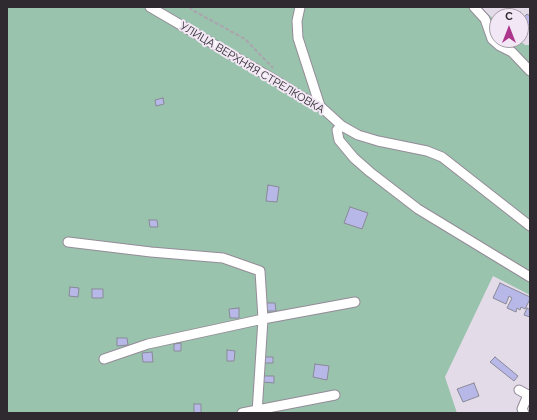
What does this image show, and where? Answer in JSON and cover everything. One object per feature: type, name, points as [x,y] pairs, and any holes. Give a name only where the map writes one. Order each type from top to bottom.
[{"type":"street","name":"УЛИЦА ВЕРХНЯЯ СТРЕЛКОВКА","points":[[150,7],[300,96],[320,106],[342,126],[358,135],[378,141],[426,151],[442,157],[530,226]]},
{"type":"street","points":[[300,7],[297,21],[298,38],[320,106]]},
{"type":"street","points":[[474,7],[485,19],[492,39],[500,46],[512,52],[530,71]]},
{"type":"street","points":[[342,126],[337,130],[339,140],[354,158],[370,172],[418,209],[530,277]]},
{"type":"street","points":[[68,242],[151,252],[223,258],[260,271],[263,319],[257,411]]},
{"type":"street","points":[[104,359],[148,344],[263,319],[355,302]]},
{"type":"street","points":[[519,390],[529,395],[522,409],[524,413]]},
{"type":"street","points":[[242,413],[335,396]]},
{"type":"path","points":[[188,7],[245,39],[273,68],[280,83]]},
{"type":"green space","points":[[7,7],[481,7],[489,15],[489,48],[529,48],[530,45],[530,295],[493,276],[445,377],[457,413],[7,413]]},
{"type":"building","points":[[163,98],[164,104],[156,106],[155,100]]},
{"type":"building","points":[[268,185],[279,187],[277,202],[266,201]]},
{"type":"building","points":[[350,207],[368,213],[362,229],[344,223]]},
{"type":"building","points":[[149,220],[157,220],[158,227],[150,227]]},
{"type":"building","points":[[500,283],[530,297],[525,309],[521,307],[520,310],[517,308],[516,312],[507,308],[512,298],[509,296],[506,304],[493,298]]},
{"type":"building","points":[[70,287],[79,288],[78,297],[69,296]]},
{"type":"building","points":[[92,289],[103,289],[103,298],[92,298]]},
{"type":"building","points":[[266,303],[275,303],[276,311],[266,311]]},
{"type":"building","points":[[239,308],[239,318],[230,318],[229,309]]},
{"type":"building","points":[[527,308],[530,310],[530,317],[524,315]]},
{"type":"building","points":[[117,338],[127,338],[128,345],[117,346]]},
{"type":"building","points":[[181,343],[181,351],[174,351],[174,344]]},
{"type":"building","points":[[227,350],[235,351],[234,361],[227,361]]},
{"type":"building","points":[[152,352],[153,362],[143,362],[142,353]]},
{"type":"building","points":[[264,357],[273,357],[273,363],[264,363]]},
{"type":"building","points":[[495,357],[518,376],[514,381],[490,362]]},
{"type":"building","points":[[315,364],[329,366],[327,380],[313,377]]},
{"type":"building","points":[[264,376],[274,376],[274,383],[263,382]]},
{"type":"building","points":[[474,383],[479,396],[463,402],[457,389]]},
{"type":"building","points":[[194,404],[201,404],[201,413],[194,413]]}]
